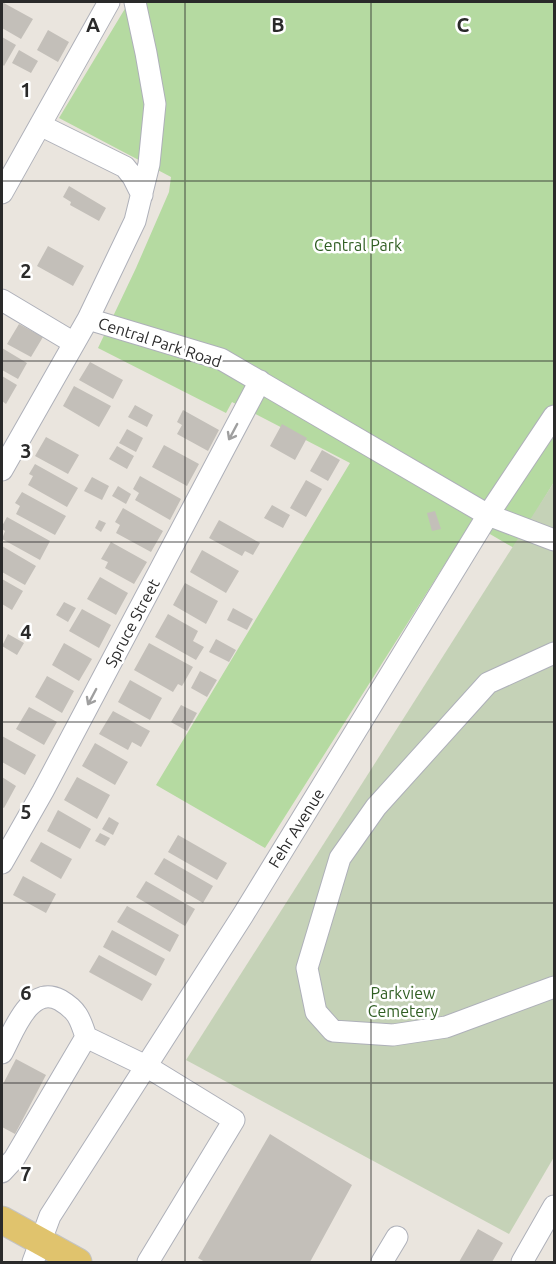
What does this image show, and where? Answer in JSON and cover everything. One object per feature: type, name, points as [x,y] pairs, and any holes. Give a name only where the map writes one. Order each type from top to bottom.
[{"type":"main road","points":[[2,1220],[37,1252],[78,1263]]},
{"type":"street","points":[[2,193],[109,2]]},
{"type":"street","name":"Central Park Road","points":[[135,2],[155,104],[149,165],[135,221],[88,319],[221,359],[488,515],[555,540]]},
{"type":"street","points":[[40,125],[125,167],[142,195]]},
{"type":"street","points":[[2,300],[74,343]]},
{"type":"street","points":[[2,470],[88,319]]},
{"type":"street","name":"Spruce Street","points":[[2,863],[260,381]]},
{"type":"street","name":"Fehr Avenue","points":[[37,1252],[50,1216],[243,915],[488,515],[555,416]]},
{"type":"street","points":[[555,653],[488,683],[376,807],[340,858],[307,968],[316,1012],[333,1031],[393,1035],[446,1028],[555,987]]},
{"type":"street","points":[[2,1053],[28,1005],[39,998],[53,997],[72,1007],[82,1023],[86,1037],[14,1159],[2,1172]]},
{"type":"street","points":[[86,1037],[146,1066],[234,1120],[148,1263]]},
{"type":"street","points":[[522,1263],[555,1206]]},
{"type":"street","points":[[382,1263],[397,1237]]},
{"type":"green space","name":"Central Park","points":[[129,2],[554,2],[554,482],[514,548],[471,523],[265,848],[156,785],[350,463],[232,402],[226,413],[98,348],[169,192],[171,177],[59,118]]},
{"type":"green space","name":"Parkview Cemetery","points":[[554,482],[554,1157],[509,1234],[186,1060]]},
{"type":"building","points":[[2,2],[33,19],[21,39],[2,28]]},
{"type":"building","points":[[48,30],[69,42],[58,62],[37,50]]},
{"type":"building","points":[[2,37],[16,45],[4,66],[2,64]]},
{"type":"building","points":[[19,50],[38,61],[31,73],[12,63]]},
{"type":"building","points":[[69,186],[106,208],[99,221],[70,205],[71,202],[63,197]]},
{"type":"building","points":[[48,246],[84,266],[73,286],[37,266]]},
{"type":"building","points":[[19,324],[43,337],[31,357],[7,344]]},
{"type":"building","points":[[2,348],[27,363],[18,379],[2,370]]},
{"type":"building","points":[[90,362],[123,380],[113,399],[79,380]]},
{"type":"building","points":[[2,376],[17,385],[6,404],[2,401]]},
{"type":"building","points":[[74,386],[111,406],[99,427],[63,406]]},
{"type":"building","points":[[135,405],[153,415],[147,427],[128,417]]},
{"type":"building","points":[[183,410],[219,430],[208,451],[177,434],[182,425],[177,422]]},
{"type":"building","points":[[282,424],[307,438],[295,460],[270,446]]},
{"type":"building","points":[[127,429],[143,438],[136,452],[119,443]]},
{"type":"building","points":[[46,437],[79,455],[68,474],[35,456]]},
{"type":"building","points":[[164,445],[199,464],[187,486],[152,467]]},
{"type":"building","points":[[117,446],[134,456],[127,469],[109,459]]},
{"type":"building","points":[[322,450],[340,460],[328,481],[310,471]]},
{"type":"building","points":[[35,464],[78,488],[67,507],[28,485],[33,476],[29,474]]},
{"type":"building","points":[[140,476],[181,499],[170,520],[135,500],[139,493],[133,489]]},
{"type":"building","points":[[92,477],[109,486],[102,500],[84,491]]},
{"type":"building","points":[[306,480],[322,489],[306,517],[290,508]]},
{"type":"building","points":[[118,486],[131,494],[126,504],[112,496]]},
{"type":"building","points":[[22,492],[66,516],[55,535],[16,514],[20,506],[15,503]]},
{"type":"building","points":[[272,505],[290,515],[283,528],[264,518]]},
{"type":"building","points":[[123,508],[163,531],[151,552],[116,533],[120,525],[115,522]]},
{"type":"building","points":[[435,511],[441,529],[432,531],[427,513]]},
{"type":"building","points":[[7,517],[50,541],[40,560],[2,539],[5,531],[2,526]]},
{"type":"building","points":[[99,520],[106,523],[101,532],[95,528]]},
{"type":"building","points":[[219,520],[260,543],[253,555],[245,551],[242,556],[209,538]]},
{"type":"building","points":[[111,542],[147,562],[134,584],[105,568],[108,562],[101,559]]},
{"type":"building","points":[[2,546],[36,566],[25,585],[2,572]]},
{"type":"building","points":[[202,550],[239,571],[226,593],[190,572]]},
{"type":"building","points":[[100,577],[128,593],[116,615],[87,599]]},
{"type":"building","points":[[2,579],[23,591],[12,610],[2,604]]},
{"type":"building","points":[[185,583],[218,601],[206,624],[173,605]]},
{"type":"building","points":[[64,602],[76,608],[68,622],[56,615]]},
{"type":"building","points":[[233,608],[253,619],[247,630],[227,620]]},
{"type":"building","points":[[82,609],[111,625],[99,648],[69,631]]},
{"type":"building","points":[[168,614],[198,631],[193,641],[204,647],[196,660],[155,637]]},
{"type":"building","points":[[8,634],[24,643],[17,655],[2,646]]},
{"type":"building","points":[[216,639],[236,650],[229,662],[209,652]]},
{"type":"building","points":[[64,643],[92,659],[79,681],[52,665]]},
{"type":"building","points":[[149,643],[193,667],[182,686],[178,684],[173,692],[134,670]]},
{"type":"building","points":[[200,671],[217,680],[207,697],[191,688]]},
{"type":"building","points":[[47,676],[74,691],[62,713],[35,697]]},
{"type":"building","points":[[130,680],[162,698],[150,720],[118,702]]},
{"type":"building","points":[[181,705],[197,713],[187,731],[171,722]]},
{"type":"building","points":[[29,707],[57,722],[44,745],[16,729]]},
{"type":"building","points":[[113,711],[150,731],[141,747],[132,742],[128,750],[99,734]]},
{"type":"building","points":[[2,736],[36,755],[25,775],[2,762]]},
{"type":"building","points":[[95,743],[128,762],[115,785],[82,766]]},
{"type":"building","points":[[2,777],[16,786],[4,808],[2,807]]},
{"type":"building","points":[[77,777],[110,795],[97,819],[64,800]]},
{"type":"building","points":[[58,810],[91,829],[80,849],[47,831]]},
{"type":"building","points":[[109,817],[119,823],[113,835],[102,829]]},
{"type":"building","points":[[100,833],[110,838],[105,846],[95,841]]},
{"type":"building","points":[[178,835],[227,863],[217,880],[168,852]]},
{"type":"building","points":[[41,842],[72,859],[61,879],[30,861]]},
{"type":"building","points":[[164,858],[213,886],[203,903],[154,874]]},
{"type":"building","points":[[23,876],[56,894],[46,913],[13,895]]},
{"type":"building","points":[[146,881],[195,909],[185,926],[136,897]]},
{"type":"building","points":[[127,906],[179,935],[170,952],[117,922]]},
{"type":"building","points":[[112,930],[165,959],[156,976],[103,947]]},
{"type":"building","points":[[99,955],[152,984],[142,1001],[89,972]]},
{"type":"building","points":[[16,1059],[46,1075],[15,1134],[2,1127],[2,1086]]},
{"type":"building","points":[[270,1134],[352,1185],[310,1262],[205,1262],[198,1258]]},
{"type":"building","points":[[478,1229],[503,1243],[492,1262],[459,1262]]}]
